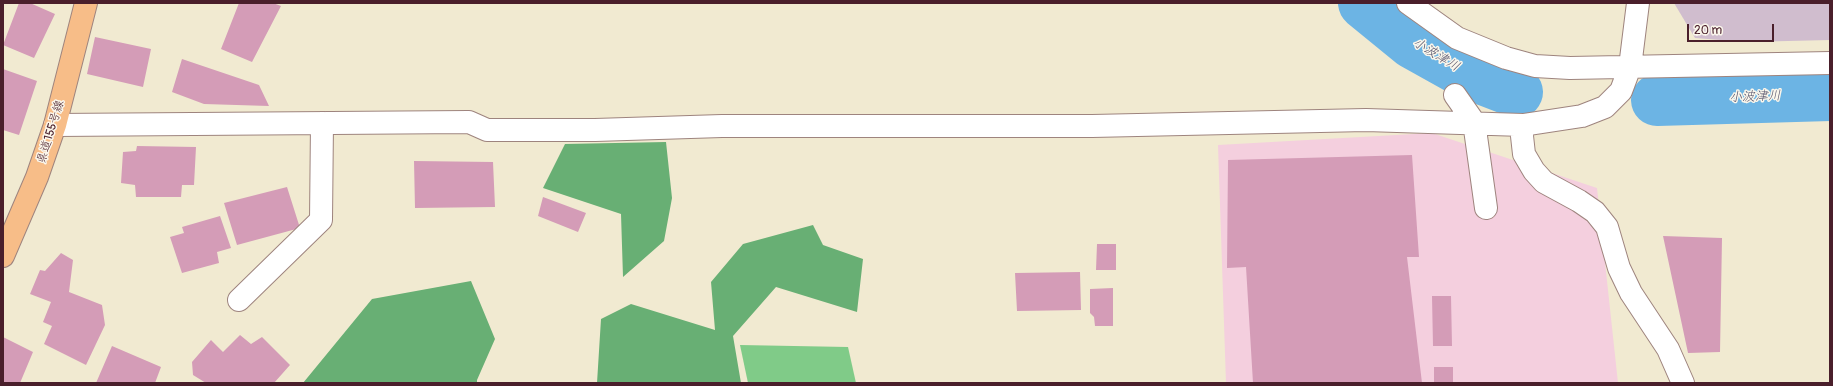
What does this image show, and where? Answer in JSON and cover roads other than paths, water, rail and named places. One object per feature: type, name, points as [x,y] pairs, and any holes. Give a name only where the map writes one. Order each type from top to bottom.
[{"type":"main road","name":"県道155号線","points":[[3,256],[37,177],[55,126],[86,3]]},
{"type":"street","points":[[1408,3],[1457,38],[1506,58],[1535,66],[1570,68],[1830,63]]},
{"type":"street","points":[[55,126],[469,122],[487,130],[595,130],[722,126],[1092,126],[1366,120],[1474,122],[1523,125],[1582,116],[1605,107],[1621,91],[1630,67],[1638,3]]},
{"type":"street","points":[[1455,95],[1474,122],[1486,208]]},
{"type":"street","points":[[239,300],[321,220],[322,123]]},
{"type":"street","points":[[1523,125],[1522,136],[1524,154],[1534,171],[1544,182],[1579,201],[1595,212],[1608,227],[1619,268],[1631,293],[1668,349],[1683,383]]},
{"type":"waterway","name":"小波津川","points":[[1364,3],[1413,43],[1465,72],[1517,92]]},
{"type":"waterway","name":"小波津川","points":[[1657,100],[1830,95]]}]
